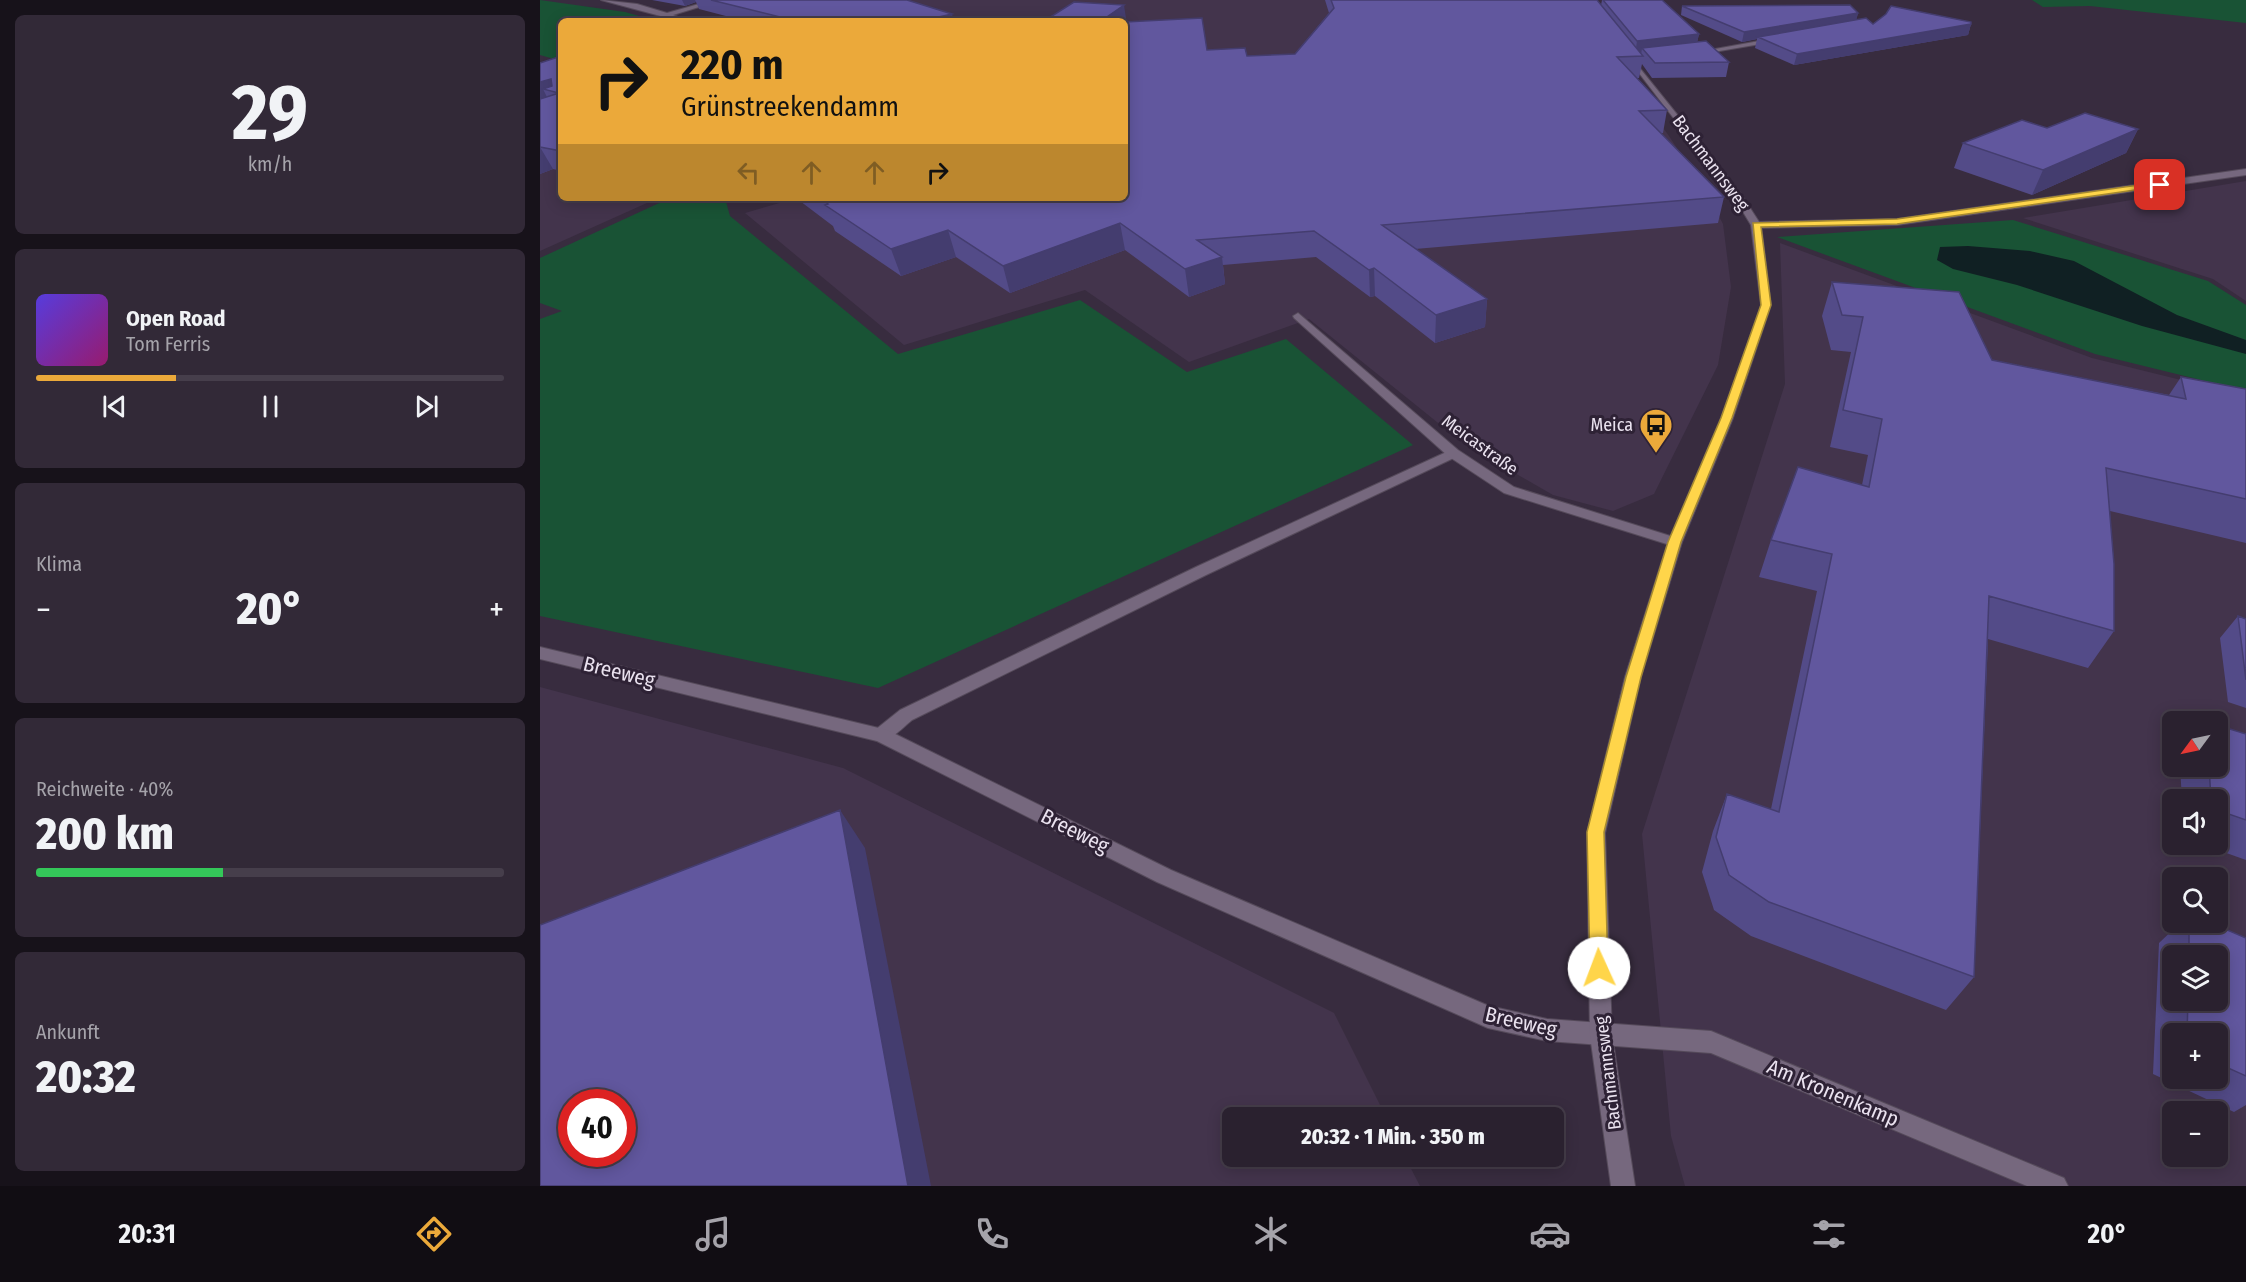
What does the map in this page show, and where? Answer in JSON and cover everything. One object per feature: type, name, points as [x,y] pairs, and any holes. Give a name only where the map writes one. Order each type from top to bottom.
[{"type":"street","points":[[604,0],[676,18]]},
{"type":"street","points":[[668,15],[719,0]]},
{"type":"street","points":[[1687,54],[1787,38]]},
{"type":"street","name":"Bachmannsweg","points":[[1623,51],[1738,196],[1756,225],[1766,305],[1727,418],[1675,542],[1633,677],[1596,832],[1601,1035],[1623,1186]]},
{"type":"street","points":[[1630,59],[1641,59]]},
{"type":"street","points":[[1756,225],[1897,222],[2246,172]]},
{"type":"street","name":"Meicastraße","points":[[1298,316],[1453,453],[1509,490],[1675,542]]},
{"type":"street","points":[[881,735],[906,715],[1201,571],[1453,453]]},
{"type":"street","name":"Breeweg","points":[[540,653],[881,735],[1164,876],[1488,1017],[1547,1030],[1601,1035]]},
{"type":"street","name":"Am Kronenkamp","points":[[1601,1035],[1710,1042],[2056,1186]]},
{"type":"shaded area","points":[[809,0],[1571,0],[1669,136],[1709,197],[1723,224],[1731,287],[1718,365],[1654,494],[1613,511],[1553,495],[1463,443],[1309,319],[1189,362],[1085,290],[904,345],[745,213],[787,201],[1128,201],[1128,18],[756,18]]},
{"type":"shaded area","points":[[540,122],[558,125],[558,201],[651,201],[540,251]]},
{"type":"shaded area","points":[[2246,181],[2246,301],[2213,279],[2023,218]]},
{"type":"shaded area","points":[[1780,243],[2092,358],[2246,396],[2246,1186],[1685,1186],[1671,1136],[1642,834],[1785,384]]},
{"type":"shaded area","points":[[1968,246],[2030,251],[2074,261],[2177,315],[2246,340],[2246,354],[2142,326],[2017,285],[1953,269],[1937,260],[1940,247]]},
{"type":"shaded area","points":[[540,687],[843,768],[1334,1013],[1381,1107],[1222,1107],[1222,1167],[1410,1167],[1420,1186],[540,1186]]},
{"type":"green space","points":[[540,0],[625,12],[646,18],[558,18],[558,60],[540,55]]},
{"type":"green space","points":[[2032,0],[2246,0],[2246,23],[2090,6],[2043,7]]},
{"type":"green space","points":[[664,201],[726,201],[730,216],[898,354],[1080,300],[1187,372],[1286,339],[1413,445],[878,688],[540,616],[540,319],[562,311],[540,303],[540,258]]},
{"type":"green space","points":[[2013,220],[2208,281],[2246,305],[2246,391],[2095,354],[1777,237]]},
{"type":"building","points":[[711,0],[907,0],[952,14],[934,18],[784,18]]},
{"type":"building","points":[[1331,0],[1597,0],[1643,56],[1617,57],[1667,110],[1639,111],[1724,197],[1382,225],[1487,299],[1436,315],[1374,268],[1369,270],[1314,231],[1197,240],[1222,257],[1185,269],[1120,223],[1003,266],[948,230],[891,249],[825,205],[828,204],[824,201],[1128,201],[1128,22],[1202,18],[1207,50],[1245,48],[1247,56],[1295,54],[1334,8]]},
{"type":"building","points":[[1603,0],[1662,0],[1699,34],[1637,41]]},
{"type":"building","points":[[1074,2],[1124,5],[1105,18],[1049,18]]},
{"type":"building","points":[[1850,5],[1858,13],[1744,32],[1682,6]]},
{"type":"building","points":[[1891,6],[1971,22],[1971,24],[1797,54],[1758,37],[1866,18],[1873,24],[1886,14]]},
{"type":"building","points":[[1706,41],[1729,62],[1655,63],[1642,48]]},
{"type":"building","points":[[558,57],[558,93],[543,89],[552,86],[551,79],[540,82],[540,63]]},
{"type":"building","points":[[558,93],[558,150],[540,147],[540,99]]},
{"type":"building","points":[[2085,113],[2138,129],[2043,170],[1963,143],[2022,120],[2047,128]]},
{"type":"building","points":[[1832,282],[1959,292],[1992,360],[2186,399],[2181,377],[2246,389],[2246,499],[2106,468],[2114,564],[2114,631],[1989,596],[1974,977],[1769,902],[1729,875],[1716,837],[1727,794],[1779,812],[1832,554],[1771,540],[1798,467],[1869,487],[1882,419],[1843,410],[1863,317],[1842,315]]},
{"type":"building","points":[[2238,616],[2246,619],[2246,680]]},
{"type":"building","points":[[2228,728],[2246,734],[2246,820],[2228,814],[2228,789],[2210,789],[2210,777],[2228,777]]},
{"type":"building","points":[[840,810],[908,1186],[540,1186],[540,925]]},
{"type":"building","points":[[2228,930],[2246,938],[2246,1076],[2228,1068],[2228,1023],[2187,1023],[2188,1011],[2228,1011],[2228,945],[2189,945],[2189,933],[2228,933]]},
{"type":"place","name":"Meica","points":[[1656,454]]},
{"type":"route","points":[[1599,968],[1596,832],[1633,677],[1675,542],[1727,418],[1766,305],[1756,225],[1897,222],[2160,185]]}]
